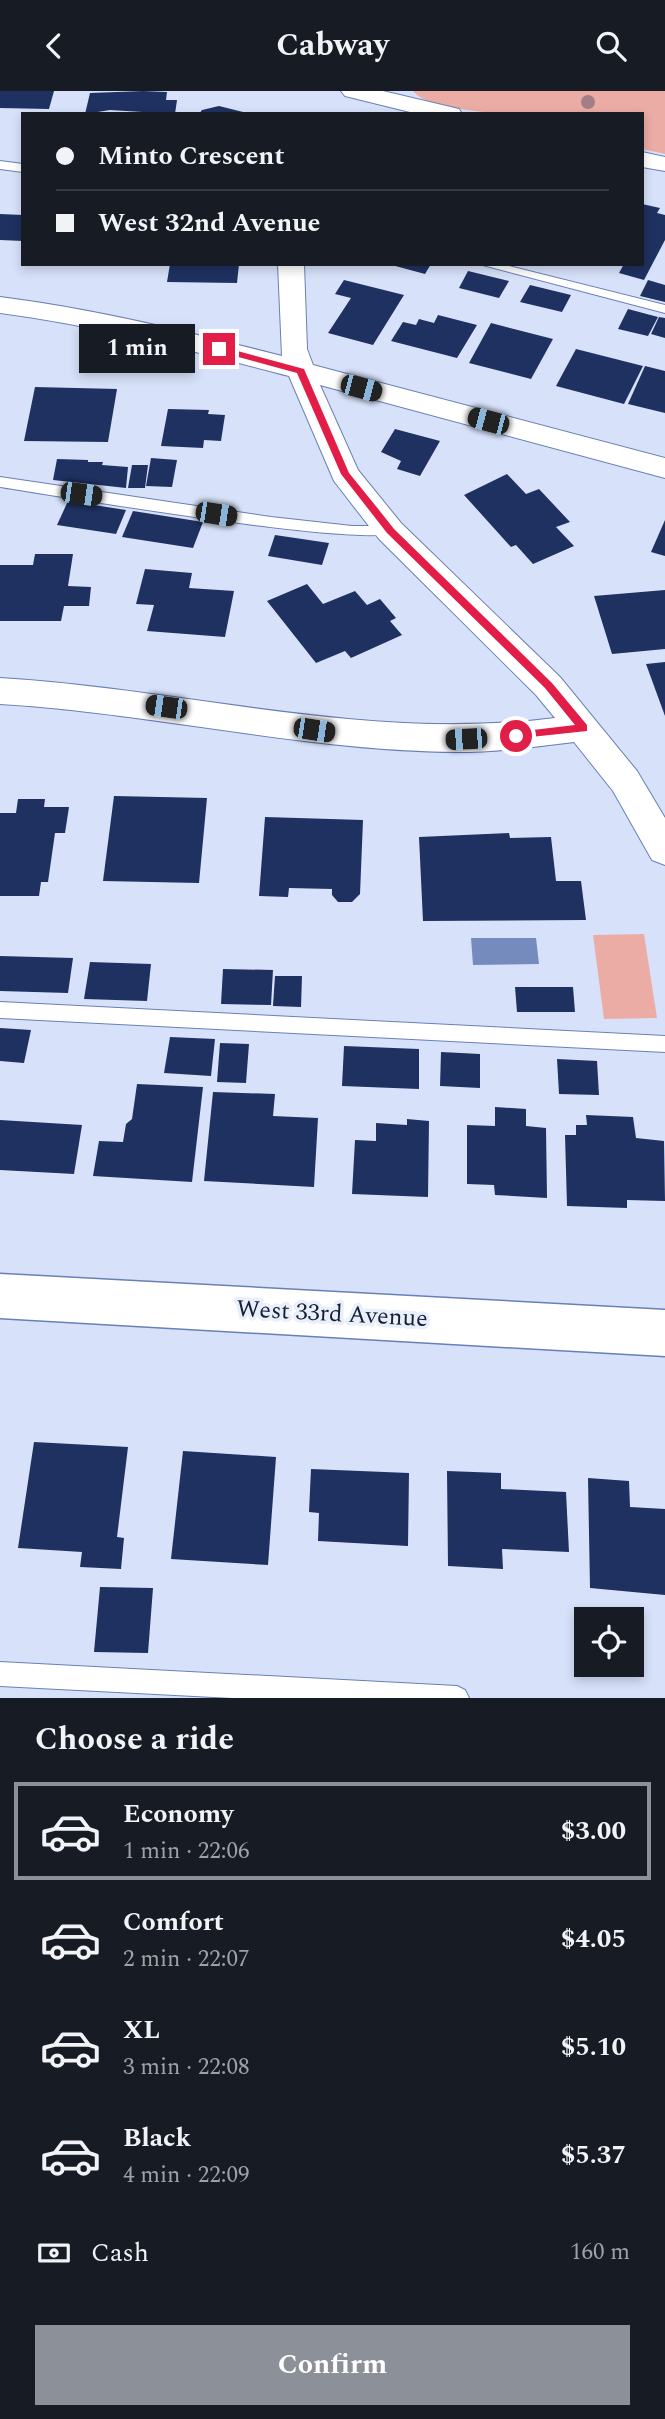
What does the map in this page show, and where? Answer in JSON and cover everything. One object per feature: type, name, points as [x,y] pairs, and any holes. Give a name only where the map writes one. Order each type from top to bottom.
[{"type":"street","points":[[353,91],[384,94],[443,112]]},
{"type":"street","points":[[362,112],[384,94]]},
{"type":"street","points":[[644,159],[665,164]]},
{"type":"street","points":[[291,266],[293,349],[345,474],[390,531],[548,686],[625,781],[665,849]]},
{"type":"street","points":[[0,305],[72,314],[149,330],[665,468]]},
{"type":"street","points":[[0,691],[88,697],[338,734],[440,740],[548,734],[583,728]]},
{"type":"street","name":"West 33rd Avenue","points":[[0,1296],[665,1333]]},
{"type":"lane","points":[[0,165],[21,168]]},
{"type":"lane","points":[[493,266],[665,309]]},
{"type":"lane","points":[[0,481],[271,522],[352,531],[390,531]]},
{"type":"lane","points":[[0,1010],[665,1044]]},
{"type":"lane","points":[[0,1674],[457,1698]]},
{"type":"shaded area","points":[[413,91],[665,91],[665,154],[644,149],[644,112],[485,112],[453,108],[428,101]]},
{"type":"shaded area","points":[[644,934],[657,1018],[604,1019],[593,935]]},
{"type":"water","points":[[471,938],[536,938],[539,964],[473,965]]},
{"type":"building","points":[[0,91],[54,91],[49,109],[0,108]]},
{"type":"building","points":[[167,92],[166,100],[177,100],[175,112],[85,112],[90,93]]},
{"type":"building","points":[[219,106],[243,112],[200,112]]},
{"type":"building","points":[[644,204],[660,208],[657,213],[665,215],[665,240],[644,280],[619,273],[623,266],[644,266]]},
{"type":"building","points":[[0,214],[21,215],[21,241],[0,240]]},
{"type":"building","points":[[170,266],[239,266],[237,283],[167,282]]},
{"type":"building","points":[[395,266],[430,266],[425,274]]},
{"type":"building","points":[[468,271],[509,281],[499,298],[459,288]]},
{"type":"building","points":[[344,280],[404,295],[373,345],[328,333],[351,298],[335,294]]},
{"type":"building","points":[[648,280],[665,285],[665,302],[640,296]]},
{"type":"building","points":[[530,285],[571,295],[562,312],[520,302]]},
{"type":"building","points":[[628,309],[658,317],[648,336],[618,329]]},
{"type":"building","points":[[438,315],[477,325],[457,358],[391,341],[403,322],[416,325],[419,319],[434,323]]},
{"type":"building","points":[[659,317],[665,318],[665,338],[651,334]]},
{"type":"building","points":[[491,323],[553,339],[531,379],[469,363]]},
{"type":"building","points":[[576,349],[643,366],[624,404],[556,386]]},
{"type":"building","points":[[645,366],[665,371],[665,413],[628,404]]},
{"type":"building","points":[[35,387],[117,389],[108,442],[24,441]]},
{"type":"building","points":[[168,409],[209,410],[208,414],[225,415],[221,441],[204,440],[203,448],[161,446]]},
{"type":"building","points":[[395,429],[440,441],[420,476],[397,469],[401,461],[381,452]]},
{"type":"building","points":[[151,458],[177,460],[172,487],[146,486]]},
{"type":"building","points":[[57,459],[88,460],[103,462],[102,465],[128,467],[126,488],[53,480]]},
{"type":"building","points":[[132,465],[148,465],[145,488],[128,488]]},
{"type":"building","points":[[507,474],[526,494],[539,489],[570,522],[556,527],[574,546],[533,564],[516,545],[511,547],[464,495]]},
{"type":"building","points":[[68,501],[126,510],[116,534],[57,525]]},
{"type":"building","points":[[133,511],[203,522],[193,548],[122,537]]},
{"type":"building","points":[[665,520],[665,556],[651,552]]},
{"type":"building","points":[[275,535],[329,543],[322,565],[268,556]]},
{"type":"building","points":[[35,554],[73,554],[68,586],[91,587],[89,606],[64,606],[61,621],[0,621],[0,565],[33,565]]},
{"type":"building","points":[[145,569],[192,573],[189,588],[234,591],[225,637],[147,631],[154,605],[136,604]]},
{"type":"building","points":[[307,584],[323,604],[355,591],[367,605],[380,599],[396,618],[390,621],[402,635],[351,658],[345,651],[316,663],[267,601]]},
{"type":"building","points":[[665,590],[665,649],[612,654],[594,596]]},
{"type":"building","points":[[665,662],[665,716],[646,664]]},
{"type":"building","points":[[114,796],[207,798],[199,883],[103,881]]},
{"type":"building","points":[[18,799],[45,799],[44,807],[69,807],[65,833],[55,833],[48,882],[41,882],[39,896],[0,896],[0,813],[16,813]]},
{"type":"building","points":[[265,817],[363,820],[360,894],[352,902],[338,902],[332,895],[332,889],[289,888],[288,897],[259,896]]},
{"type":"building","points":[[509,833],[510,838],[551,837],[556,881],[581,881],[586,920],[423,921],[419,837]]},
{"type":"building","points":[[0,956],[73,958],[68,993],[0,991]]},
{"type":"building","points":[[90,962],[151,964],[147,1001],[84,999]]},
{"type":"building","points":[[223,969],[273,970],[271,1005],[221,1004]]},
{"type":"building","points":[[275,976],[302,976],[301,1007],[273,1006]]},
{"type":"building","points":[[515,987],[573,987],[575,1012],[517,1012]]},
{"type":"building","points":[[0,1028],[31,1030],[24,1063],[0,1061]]},
{"type":"building","points":[[170,1037],[215,1039],[211,1076],[164,1073]]},
{"type":"building","points":[[220,1043],[249,1044],[246,1083],[217,1082]]},
{"type":"building","points":[[344,1046],[419,1049],[419,1089],[342,1086]]},
{"type":"building","points":[[441,1052],[480,1054],[480,1088],[440,1086]]},
{"type":"building","points":[[557,1059],[597,1061],[599,1095],[559,1094]]},
{"type":"building","points":[[137,1084],[203,1087],[192,1182],[93,1176],[99,1141],[123,1142],[126,1124],[132,1119]]},
{"type":"building","points":[[213,1092],[275,1094],[273,1116],[318,1118],[314,1187],[204,1181]]},
{"type":"building","points":[[495,1107],[526,1109],[526,1126],[546,1128],[547,1198],[495,1195],[494,1185],[467,1184],[467,1125],[495,1126]]},
{"type":"building","points":[[586,1115],[633,1117],[636,1138],[664,1141],[665,1201],[627,1200],[627,1208],[567,1206],[565,1135],[576,1135],[576,1125],[587,1125]]},
{"type":"building","points":[[407,1119],[429,1121],[428,1197],[352,1194],[355,1140],[376,1141],[376,1123],[407,1125]]},
{"type":"building","points":[[0,1120],[82,1125],[74,1174],[0,1170]]},
{"type":"building","points":[[34,1442],[128,1447],[117,1537],[124,1538],[121,1569],[80,1567],[82,1552],[18,1548]]},
{"type":"building","points":[[183,1451],[276,1457],[268,1565],[171,1559]]},
{"type":"building","points":[[311,1469],[409,1473],[408,1546],[318,1541],[319,1513],[309,1512]]},
{"type":"building","points":[[447,1471],[501,1473],[501,1489],[566,1492],[569,1552],[502,1549],[503,1569],[448,1566]]},
{"type":"building","points":[[588,1478],[629,1481],[630,1507],[665,1509],[665,1595],[590,1588]]},
{"type":"building","points":[[100,1587],[153,1588],[148,1653],[94,1652]]},
{"type":"route","points":[[219,349],[301,371],[345,474],[390,531],[548,686],[583,728],[516,736]]}]
